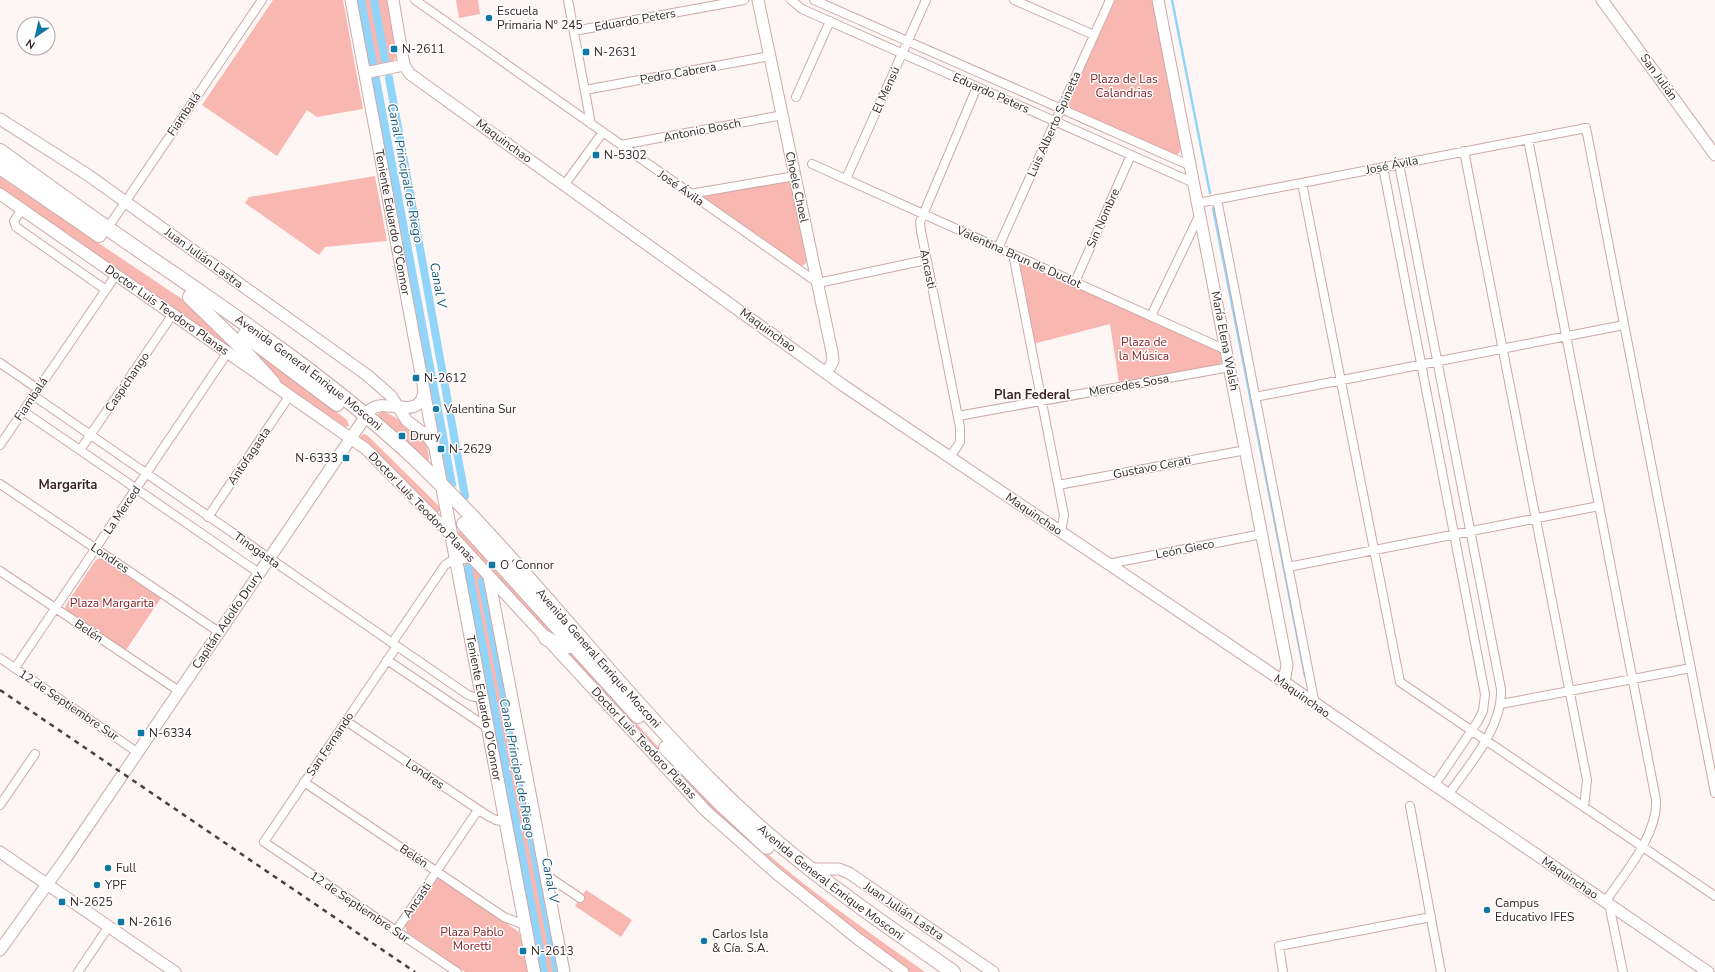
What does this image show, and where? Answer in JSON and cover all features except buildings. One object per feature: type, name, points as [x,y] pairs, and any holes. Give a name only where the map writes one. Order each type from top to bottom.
[{"type":"highway","name":"Avenida General Enrique Mosconi","points":[[0,151],[107,229],[290,355],[442,486],[699,769],[754,822],[808,868],[865,911],[953,972]]},
{"type":"highway","name":"Avenida General Enrique Mosconi","points":[[0,167],[190,297],[363,419],[446,503],[680,763],[745,827],[824,892],[936,972]]},
{"type":"highway","points":[[190,297],[236,342],[273,383]]},
{"type":"highway","points":[[546,638],[560,646],[574,646]]},
{"type":"main road","name":"Teniente Eduardo O'Connor","points":[[442,486],[453,537],[534,972]]},
{"type":"street","name":"Fiambalá","points":[[107,229],[262,0]]},
{"type":"street","name":"Teniente Eduardo O'Connor","points":[[351,0],[442,486]]},
{"type":"street","points":[[365,73],[404,65],[392,0]]},
{"type":"street","name":"José Ávila","points":[[415,0],[818,283]]},
{"type":"street","points":[[568,0],[591,124]]},
{"type":"street","name":"Eduardo Peters","points":[[574,31],[744,0]]},
{"type":"street","name":"Choele Choel","points":[[758,0],[833,357],[832,365],[827,372]]},
{"type":"street","name":"Eduardo Peters","points":[[791,0],[798,7],[1194,183]]},
{"type":"street","name":"Eduardo Peters","points":[[814,0],[1191,166]]},
{"type":"street","name":"El Mensú","points":[[846,180],[926,0]]},
{"type":"street","points":[[1014,0],[1094,35]]},
{"type":"street","name":"Luis Alberto Spinetta","points":[[998,248],[1110,0]]},
{"type":"street","name":"María Elena Walsh","points":[[1158,0],[1287,665],[1287,673],[1284,682]]},
{"type":"street","name":"San Julián","points":[[1602,0],[1715,155]]},
{"type":"street","points":[[796,97],[830,21]]},
{"type":"street","name":"Pedro Cabrera","points":[[585,90],[770,56]]},
{"type":"street","name":"Maquinchao","points":[[404,65],[410,74],[827,372],[844,386],[1284,682],[1315,705],[1708,972]]},
{"type":"street","name":"Ancasti","points":[[950,457],[958,446],[961,437],[920,226],[922,214],[978,86]]},
{"type":"street","name":"Antonio Bosch","points":[[621,145],[782,115]]},
{"type":"street","name":"Juan Julián Lastra","points":[[0,119],[88,175],[367,375],[391,396],[399,407]]},
{"type":"street","name":"José Ávila","points":[[1199,208],[1217,199],[1586,128],[1624,325]]},
{"type":"street","points":[[565,184],[602,132]]},
{"type":"street","points":[[1528,139],[1656,806],[1653,824],[1642,846],[1607,903],[1623,972]]},
{"type":"street","points":[[1464,152],[1586,773],[1584,807]]},
{"type":"street","name":"Sin Nombre","points":[[1074,282],[1131,155]]},
{"type":"street","name":"Valentina Brun de Duclot","points":[[812,164],[1226,350]]},
{"type":"street","points":[[1399,164],[1500,684],[1501,704],[1496,723],[1448,795]]},
{"type":"street","points":[[1383,167],[1485,694],[1483,711],[1472,731],[1434,786]]},
{"type":"street","points":[[690,194],[795,176]]},
{"type":"street","points":[[1302,183],[1400,682],[1715,896]]},
{"type":"street","name":"Doctor Luis Teodoro Planas","points":[[0,194],[273,383],[351,438],[376,458],[473,558],[674,777],[722,826],[842,926],[903,972]]},
{"type":"street","name":"María Elena Walsh","points":[[1217,199],[1315,705]]},
{"type":"street","points":[[1151,316],[1199,208]]},
{"type":"street","points":[[22,209],[14,221],[16,227],[106,290]]},
{"type":"street","points":[[1012,254],[1064,518],[1061,532]]},
{"type":"street","points":[[818,283],[926,260]]},
{"type":"street","name":"Fiambalá","points":[[0,445],[116,275]]},
{"type":"street","name":"Caspichango","points":[[80,450],[173,314]]},
{"type":"street","points":[[1255,397],[1624,325],[1715,793]]},
{"type":"street","name":"La Merced","points":[[15,668],[228,352]]},
{"type":"street","name":"Tinogasta","points":[[0,364],[91,435],[208,517],[468,695],[483,698]]},
{"type":"street","name":"Mercedes Sosa","points":[[958,416],[1230,367]]},
{"type":"street","points":[[363,419],[374,406],[410,407],[417,405],[422,400],[424,392]]},
{"type":"street","name":"Antofagasta","points":[[208,517],[290,395]]},
{"type":"street","points":[[399,407],[407,421],[427,436],[433,444]]},
{"type":"street","name":"Tinogasta","points":[[23,411],[259,573]]},
{"type":"street","name":"Capitán Adolfo Drury","points":[[1,946],[47,884],[363,419]]},
{"type":"street","name":"Gustavo Cerati","points":[[1058,485],[1246,450]]},
{"type":"street","name":"Londres","points":[[0,484],[219,632]]},
{"type":"street","points":[[430,513],[436,517],[441,516],[445,511],[446,503]]},
{"type":"street","points":[[1288,566],[1599,506]]},
{"type":"street","name":"León Gieco","points":[[1108,564],[1262,534]]},
{"type":"street","name":"San Fernando","points":[[264,842],[387,660],[395,644],[443,568],[450,562],[473,558]]},
{"type":"street","name":"Belén","points":[[0,571],[179,691]]},
{"type":"street","points":[[489,576],[564,972]]},
{"type":"street","points":[[497,612],[502,603],[507,601],[514,603]]},
{"type":"street","name":"12 de Septiembre Sur","points":[[0,658],[137,752]]},
{"type":"street","points":[[387,660],[488,728]]},
{"type":"street","points":[[1501,704],[1691,668]]},
{"type":"street","name":"Londres","points":[[346,721],[478,810],[492,818],[506,822]]},
{"type":"street","points":[[0,805],[35,754]]},
{"type":"street","name":"Belén","points":[[304,782],[504,917],[525,925]]},
{"type":"street","points":[[1410,806],[1441,972]]},
{"type":"street","name":"Ancasti","points":[[396,931],[478,810]]},
{"type":"street","name":"12 de Septiembre Sur","points":[[264,842],[457,972]]},
{"type":"street","points":[[0,852],[175,972]]},
{"type":"street","name":"Juan Julián Lastra","points":[[808,868],[839,869],[849,873],[993,972]]},
{"type":"street","points":[[546,875],[580,898]]},
{"type":"street","points":[[1283,972],[1278,946],[1431,917]]},
{"type":"street","points":[[78,972],[109,926]]},
{"type":"green space","points":[[273,0],[343,0],[363,109],[317,117],[307,110],[277,156],[202,105]]},
{"type":"green space","points":[[356,0],[387,0],[397,54],[396,58],[391,62],[371,65],[367,62]]},
{"type":"green space","points":[[456,0],[478,0],[480,14],[459,18]]},
{"type":"green space","name":"Plaza de Las Calandrias","points":[[1114,0],[1153,0],[1181,146],[1180,152],[1177,155],[1068,107],[1069,101]]},
{"type":"green space","points":[[375,176],[387,241],[325,247],[319,255],[245,203],[249,197]]},
{"type":"green space","points":[[0,177],[188,303],[256,367],[0,189]]},
{"type":"green space","points":[[788,181],[794,186],[807,258],[806,263],[801,267],[702,198],[704,195]]},
{"type":"green space","name":"Plaza de la Música","points":[[1020,261],[1222,352],[1223,362],[1217,365],[1119,383],[1110,324],[1033,344],[1018,264]]},
{"type":"green space","points":[[243,343],[286,373],[347,420],[349,426],[344,427],[276,380]]},
{"type":"green space","points":[[384,411],[421,436],[428,449],[428,463],[377,417],[379,413]]},
{"type":"green space","points":[[363,434],[367,435],[439,506],[441,509],[437,513],[359,438]]},
{"type":"green space","points":[[461,529],[562,640],[555,642],[459,538],[458,532]]},
{"type":"green space","name":"Plaza Margarita","points":[[100,558],[104,559],[161,598],[126,650],[65,608],[96,560]]},
{"type":"green space","points":[[468,563],[484,578],[560,972],[538,972],[463,565]]},
{"type":"green space","points":[[564,650],[571,651],[638,726],[707,798],[756,844],[817,894],[925,972],[908,972],[879,951],[723,822]]},
{"type":"green space","name":"Plaza Pablo Moretti","points":[[437,879],[443,880],[519,932],[529,972],[465,972],[407,932],[405,926]]},
{"type":"green space","points":[[586,890],[632,920],[621,937],[575,906]]},
{"type":"waterway","name":"Canal Principal de Riego","points":[[361,0],[373,63]]},
{"type":"waterway","name":"Canal V","points":[[374,0],[385,60]]},
{"type":"waterway","points":[[1172,0],[1210,193]]},
{"type":"waterway","name":"Canal V","points":[[389,78],[465,496]]},
{"type":"waterway","name":"Canal Principal de Riego","points":[[376,79],[452,484]]},
{"type":"waterway","points":[[1213,208],[1305,676]]},
{"type":"waterway","name":"Canal Principal de Riego","points":[[468,568],[544,972]]},
{"type":"waterway","name":"Canal V","points":[[482,581],[557,972]]},
{"type":"railway","points":[[0,690],[415,972]]},
{"type":"place","name":"Escuela Primaria N° 245","points":[[489,18]]},
{"type":"place","name":"N-2611","points":[[394,49]]},
{"type":"place","name":"N-2631","points":[[586,52]]},
{"type":"place","name":"N-5302","points":[[596,155]]},
{"type":"place","name":"N-2612","points":[[416,378]]},
{"type":"place","name":"Valentina Sur","points":[[436,409]]},
{"type":"place","name":"Drury","points":[[402,436]]},
{"type":"place","name":"N-2629","points":[[441,449]]},
{"type":"place","name":"N-6333","points":[[346,458]]},
{"type":"place","name":"O´Connor","points":[[492,565]]},
{"type":"place","name":"N-6334","points":[[141,733]]},
{"type":"place","name":"Full","points":[[108,868]]},
{"type":"place","name":"YPF","points":[[97,885]]},
{"type":"place","name":"N-2625","points":[[62,902]]},
{"type":"place","name":"Campus Educativo IFES","points":[[1487,910]]},
{"type":"place","name":"N-2616","points":[[121,922]]},
{"type":"place","name":"Carlos Isla & Cía. S.A.","points":[[704,941]]},
{"type":"place","name":"N-2613","points":[[523,951]]},
{"type":"district","name":"Plan Federal","points":[[1032,394]]},
{"type":"district","name":"Margarita","points":[[68,484]]}]
